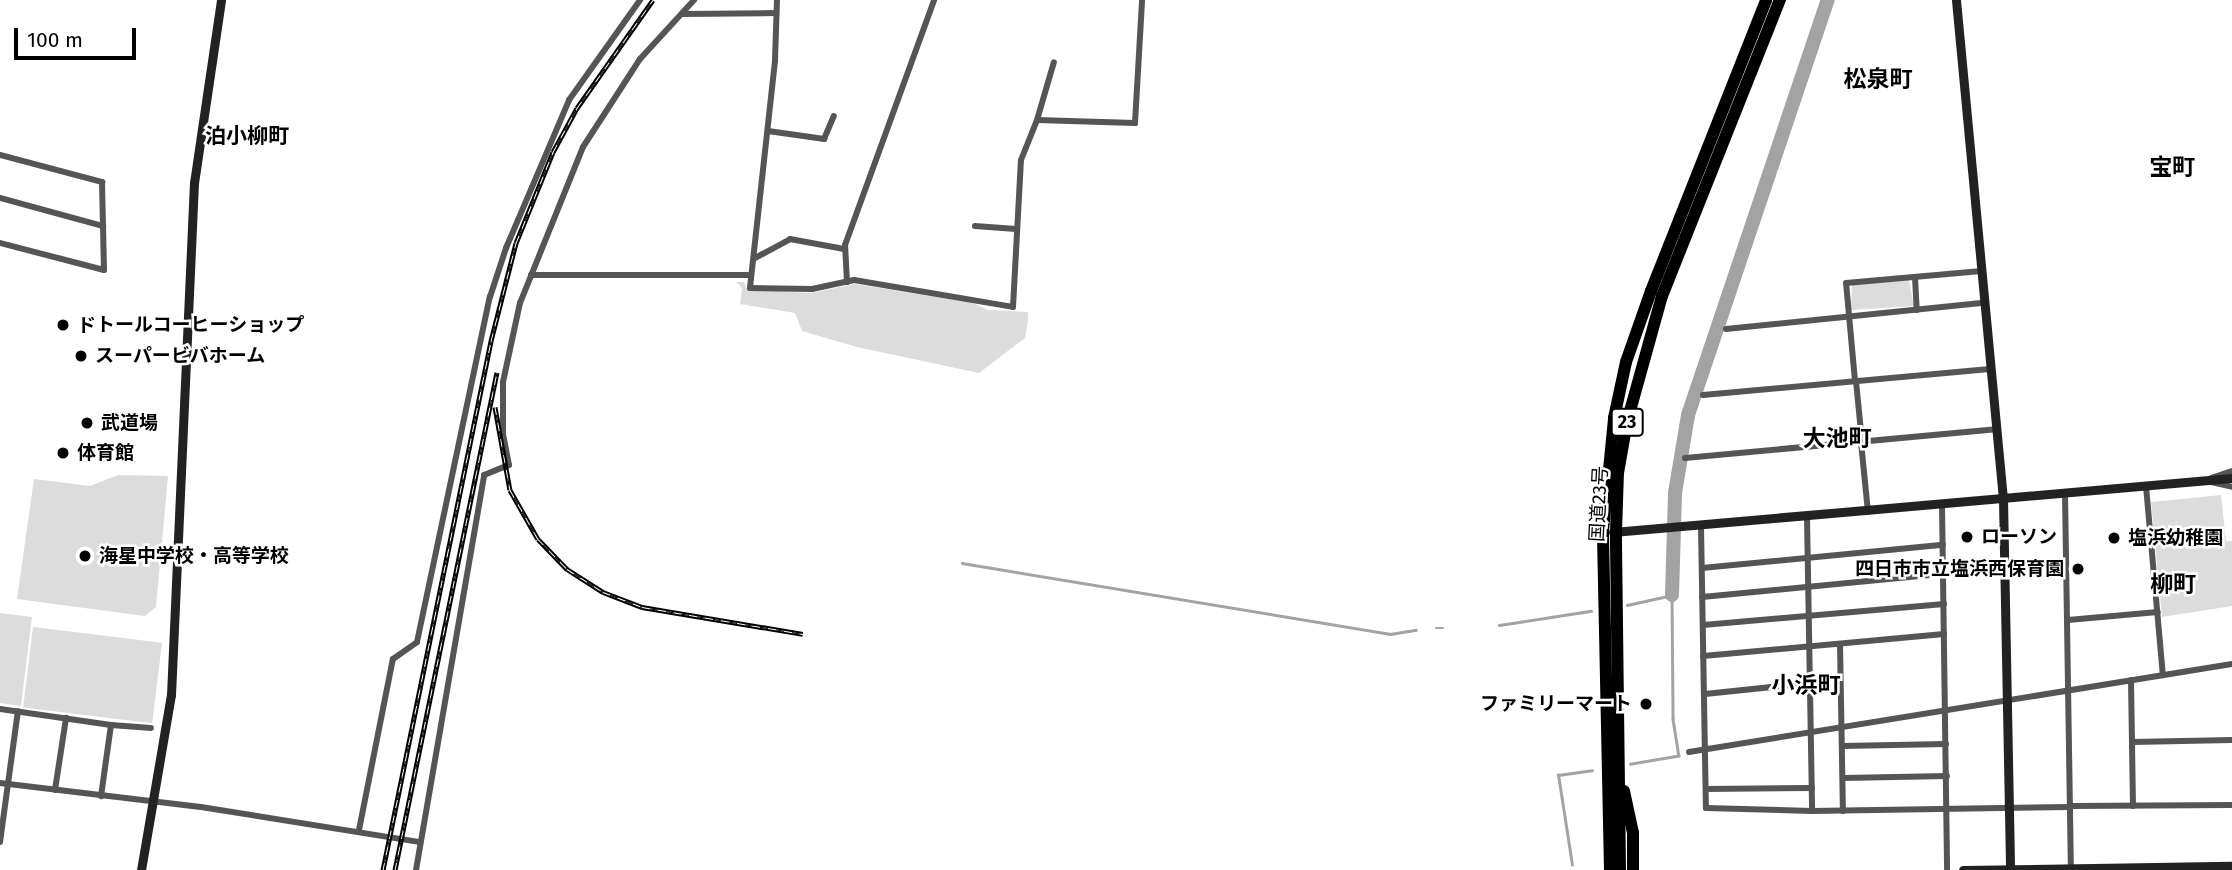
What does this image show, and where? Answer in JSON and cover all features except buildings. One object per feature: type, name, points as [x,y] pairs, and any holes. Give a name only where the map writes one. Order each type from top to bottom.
[{"type":"highway","name":"国道23号","points":[[1610,870],[1613,760],[1606,471],[1626,362],[1766,0]]},
{"type":"highway","name":"国道23号","points":[[1609,531],[1640,364],[1662,296],[1780,0]]},
{"type":"highway","name":"国道23号","points":[[1613,760],[1620,870]]},
{"type":"highway","points":[[1602,870],[1613,760]]},
{"type":"highway","points":[[1613,760],[1633,833],[1633,870]]},
{"type":"street","points":[[141,870],[170,695],[175,636],[195,173],[222,0]]},
{"type":"street","points":[[359,830],[393,659],[417,642],[490,298],[506,248],[569,100],[640,0]]},
{"type":"street","points":[[416,870],[484,475],[509,464],[504,443],[503,382],[520,303],[589,137],[640,59],[694,0]]},
{"type":"street","points":[[777,0],[768,131],[754,258],[749,275],[750,288],[812,289],[847,282],[1013,307],[1021,160],[1037,120],[1054,62]]},
{"type":"street","points":[[847,282],[844,249],[934,0]]},
{"type":"street","points":[[1037,120],[1135,123],[1142,0]]},
{"type":"street","points":[[1956,0],[2003,499],[2010,869]]},
{"type":"street","points":[[683,14],[776,13]]},
{"type":"street","points":[[768,131],[824,139],[834,116]]},
{"type":"street","points":[[0,155],[102,182],[104,270],[0,243]]},
{"type":"street","points":[[0,198],[103,226]]},
{"type":"street","points":[[975,226],[1016,229]]},
{"type":"street","points":[[754,258],[790,239],[844,249]]},
{"type":"street","points":[[1868,512],[1846,283],[1981,271]]},
{"type":"street","points":[[531,275],[749,275]]},
{"type":"street","points":[[1915,277],[1917,310]]},
{"type":"street","points":[[1726,328],[1984,303]]},
{"type":"street","points":[[1703,396],[1990,369]]},
{"type":"street","points":[[1685,458],[1996,429]]},
{"type":"street","points":[[2206,481],[2232,471]]},
{"type":"street","points":[[1609,531],[1678,529],[2232,478]]},
{"type":"street","points":[[2206,481],[2232,487]]},
{"type":"street","points":[[2146,486],[2163,675]]},
{"type":"street","points":[[2065,494],[2071,869]]},
{"type":"street","points":[[1942,505],[1947,870]]},
{"type":"street","points":[[1807,517],[1812,811]]},
{"type":"street","points":[[1701,527],[1708,811],[2232,805]]},
{"type":"street","points":[[1702,568],[1943,544]]},
{"type":"street","points":[[1702,597],[1943,574]]},
{"type":"street","points":[[1703,625],[1944,604]]},
{"type":"street","points":[[2068,620],[2158,612]]},
{"type":"street","points":[[1703,656],[1944,634]]},
{"type":"street","points":[[1840,644],[1843,811]]},
{"type":"street","points":[[1689,752],[2232,664]]},
{"type":"street","points":[[2131,680],[2133,806]]},
{"type":"street","points":[[1705,694],[1810,683]]},
{"type":"street","points":[[0,709],[151,728]]},
{"type":"street","points":[[0,842],[4,783],[18,711]]},
{"type":"street","points":[[55,790],[66,718]]},
{"type":"street","points":[[101,796],[111,725]]},
{"type":"street","points":[[2132,742],[2232,740]]},
{"type":"street","points":[[1842,746],[1946,744]]},
{"type":"street","points":[[1843,778],[1947,776]]},
{"type":"street","points":[[4,783],[359,830],[420,842]]},
{"type":"street","points":[[1706,789],[1812,788]]},
{"type":"street","points":[[1963,870],[2232,866]]},
{"type":"shaded area","points":[[1909,280],[1914,306],[1851,310],[1852,285]]},
{"type":"shaded area","points":[[736,282],[744,282],[747,289],[811,293],[855,284],[973,303],[988,310],[1028,312],[1028,321],[1025,338],[979,373],[857,347],[802,331],[795,313],[740,304],[742,288]]},
{"type":"shaded area","points":[[118,475],[168,476],[156,607],[145,616],[17,599],[34,479],[90,486]]},
{"type":"shaded area","points":[[2221,495],[2226,541],[2232,541],[2232,606],[2162,617],[2151,502]]},
{"type":"shaded area","points":[[0,613],[32,617],[21,706],[0,703]]},
{"type":"shaded area","points":[[33,627],[162,643],[152,723],[23,707]]},
{"type":"waterway","points":[[1672,595],[1675,493],[1688,415],[1828,0]]},
{"type":"waterway","points":[[962,563],[1390,634],[1416,630]]},
{"type":"waterway","points":[[1627,605],[1672,595],[1673,719],[1679,756],[1631,764]]},
{"type":"waterway","points":[[1499,625],[1591,611]]},
{"type":"waterway","points":[[1436,628],[1443,628]]},
{"type":"waterway","points":[[1572,865],[1558,775],[1592,770]]},
{"type":"railway","points":[[383,870],[491,341],[516,243],[553,152],[577,108],[653,0]]},
{"type":"railway","points":[[395,870],[497,372]]},
{"type":"railway","points":[[495,407],[510,490],[538,539],[567,569],[603,592],[642,607],[803,634]]},
{"type":"place","name":"ドトールコーヒーショップ","points":[[63,325]]},
{"type":"place","name":"スーパービバホーム","points":[[81,356]]},
{"type":"place","name":"武道場","points":[[87,423]]},
{"type":"place","name":"体育館","points":[[63,453]]},
{"type":"place","name":"ローソン","points":[[1967,537]]},
{"type":"place","name":"塩浜幼稚園","points":[[2114,538]]},
{"type":"place","name":"海星中学校・高等学校","points":[[85,556]]},
{"type":"place","name":"四日市市立塩浜西保育園","points":[[2078,569]]},
{"type":"place","name":"ファミリーマート","points":[[1646,704]]},
{"type":"district","name":"松泉町","points":[[1878,79]]},
{"type":"district","name":"泊小柳町","points":[[247,136]]},
{"type":"district","name":"宝町","points":[[2172,167]]},
{"type":"district","name":"大池町","points":[[1837,438]]},
{"type":"district","name":"柳町","points":[[2173,584]]},
{"type":"district","name":"小浜町","points":[[1806,685]]}]
